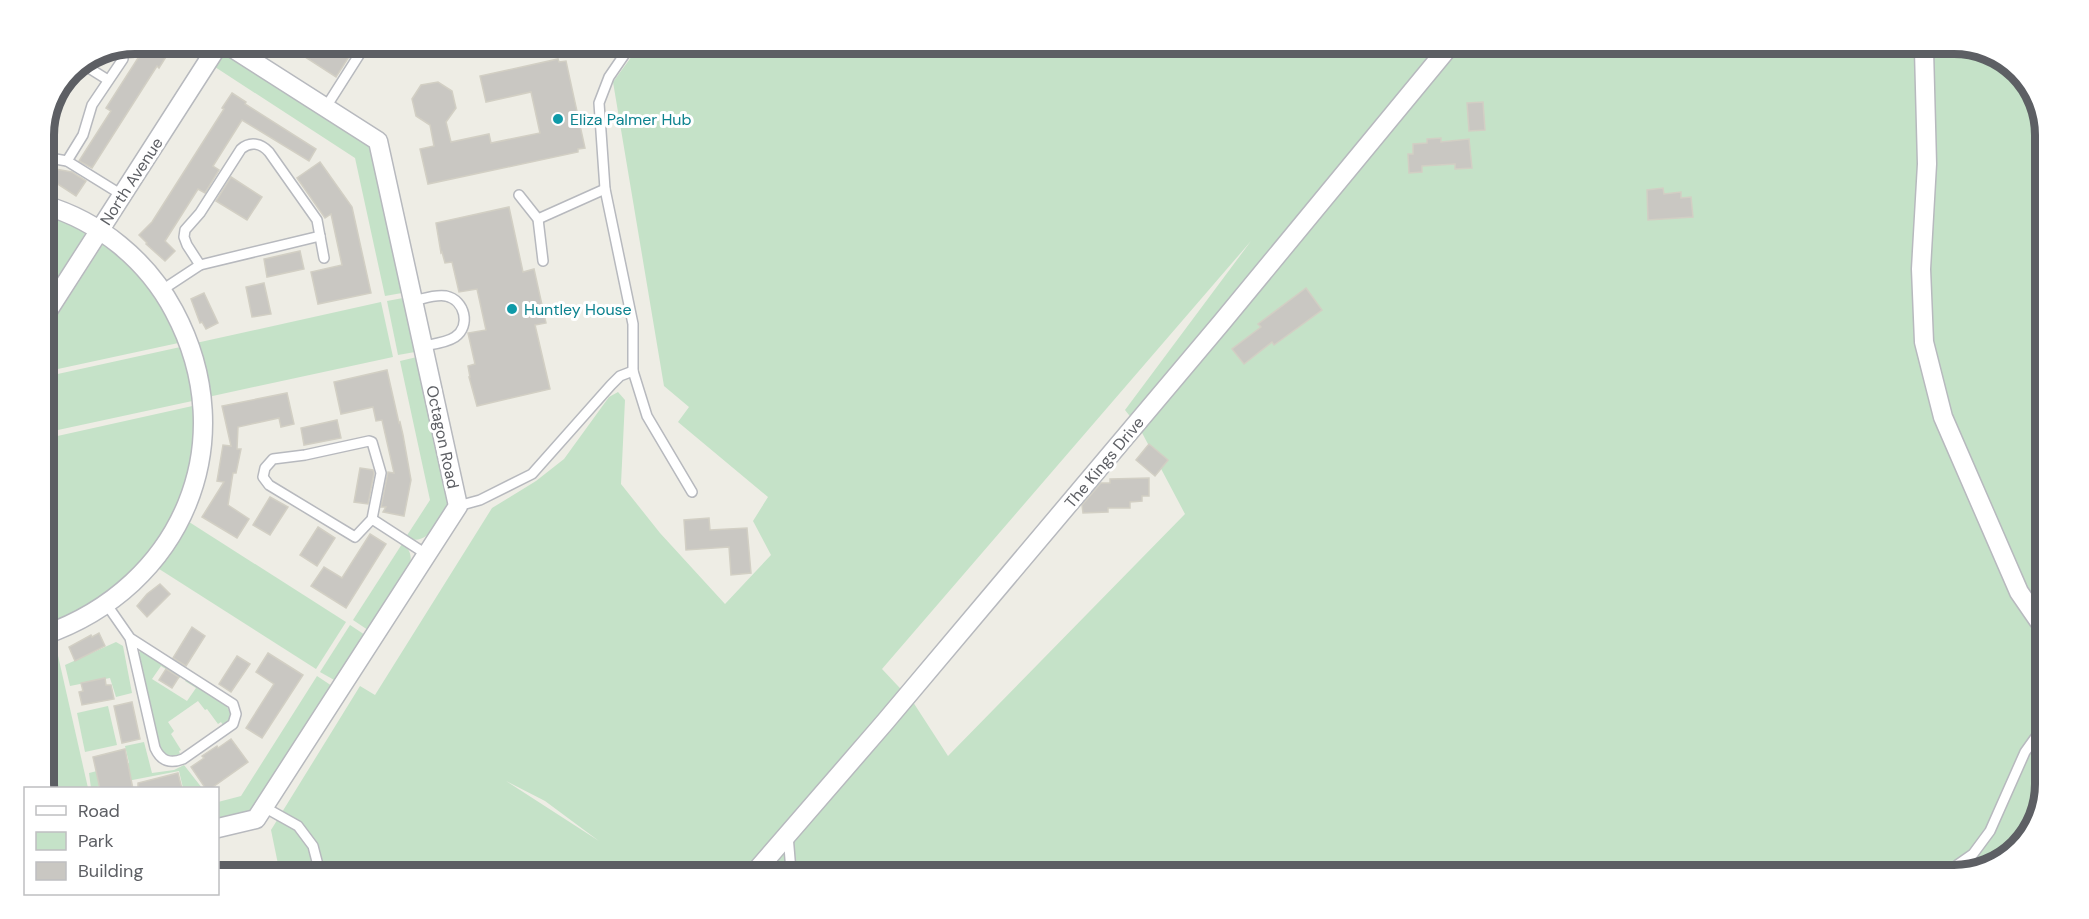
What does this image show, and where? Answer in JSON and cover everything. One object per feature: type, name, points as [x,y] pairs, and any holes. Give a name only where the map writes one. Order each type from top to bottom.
[{"type":"street","name":"North Avenue","points":[[54,301],[213,54]]},
{"type":"street","name":"Octagon Road","points":[[219,828],[256,819],[458,506],[378,141],[242,54]]},
{"type":"street","name":"The Kings Drive","points":[[761,865],[1222,322],[1443,54]]},
{"type":"street","points":[[1924,54],[1927,164],[1921,269],[1924,342],[1943,417],[2019,592],[2035,615]]},
{"type":"street","points":[[54,208],[99,231],[129,253],[162,290],[190,342],[203,401],[203,438],[190,497],[160,553],[139,577],[107,605],[73,624],[54,631]]},
{"type":"lane","points":[[326,107],[360,54]]},
{"type":"lane","points":[[625,54],[609,77],[599,103],[605,189],[633,324],[633,371],[647,416],[692,492]]},
{"type":"lane","points":[[67,161],[83,135],[92,105],[123,59]]},
{"type":"lane","points":[[90,68],[108,80]]},
{"type":"lane","points":[[200,265],[187,245],[184,237],[185,230],[200,213],[241,149],[250,144],[261,145],[269,152],[317,220],[324,258]]},
{"type":"lane","points":[[54,159],[67,161],[122,195]]},
{"type":"lane","points":[[538,219],[605,189]]},
{"type":"lane","points":[[519,195],[538,219],[543,261]]},
{"type":"lane","points":[[162,290],[200,265],[320,236]]},
{"type":"lane","points":[[413,301],[435,296],[450,297],[456,300],[464,312],[463,327],[454,338],[423,346]]},
{"type":"lane","points":[[458,506],[480,500],[532,474],[611,384],[620,376],[633,371]]},
{"type":"lane","points":[[372,442],[381,473],[372,519],[355,537],[269,485],[263,477],[265,468],[273,459],[372,442]]},
{"type":"lane","points":[[372,519],[426,554]]},
{"type":"lane","points":[[107,605],[130,638],[155,748],[162,758],[176,762],[183,759],[233,724],[235,708],[229,701],[130,638]]},
{"type":"lane","points":[[1957,865],[1973,854],[1990,831],[2025,752],[2035,738]]},
{"type":"lane","points":[[264,807],[298,826],[313,846],[318,865]]},
{"type":"lane","points":[[788,835],[790,865]]},
{"type":"green space","points":[[227,54],[370,146],[402,293],[385,296],[355,158],[215,67],[223,55]]},
{"type":"green space","points":[[633,54],[1954,54],[1985,60],[2003,71],[2018,86],[2031,109],[2035,130],[2035,784],[2029,815],[2018,833],[1999,851],[1985,859],[1954,865],[278,865],[271,830],[360,686],[375,695],[492,508],[536,481],[564,459],[609,397],[618,392],[625,400],[621,484],[660,533],[725,604],[771,555],[753,521],[768,497],[678,422],[689,407],[664,386],[613,82]],"holes":[[[1251,241],[1125,410],[1140,429],[1185,514],[948,756],[913,702],[882,669]],[[506,781],[545,801],[599,841]]]},
{"type":"green space","points":[[54,215],[84,231],[85,234],[54,283]]},
{"type":"green space","points":[[106,242],[153,287],[183,342],[54,370],[54,320]]},
{"type":"green space","points":[[403,298],[415,352],[398,355],[387,301]]},
{"type":"green space","points":[[381,302],[393,357],[208,397],[196,343]]},
{"type":"green space","points":[[185,346],[197,400],[54,431],[54,375]]},
{"type":"green space","points":[[417,357],[449,504],[427,536],[414,540],[406,537],[430,500],[400,361]]},
{"type":"green space","points":[[197,405],[192,468],[170,525],[122,585],[57,624],[54,610],[54,437]]},
{"type":"green space","points":[[186,520],[346,622],[316,669],[156,567]]},
{"type":"green space","points":[[402,544],[410,553],[410,565],[368,630],[353,620]]},
{"type":"green space","points":[[350,625],[365,635],[336,681],[320,672]]},
{"type":"green space","points":[[54,638],[88,787],[54,787]]},
{"type":"green space","points":[[116,642],[123,646],[132,693],[116,697],[110,678],[70,686],[65,665]]},
{"type":"green space","points":[[141,651],[180,676],[180,678],[161,666],[152,679],[187,701],[196,688],[186,680],[226,705],[231,714],[229,720],[223,725],[221,722],[218,724],[198,701],[168,722],[174,731],[171,734],[181,750],[180,754],[175,757],[164,754],[160,747],[139,653]]},
{"type":"green space","points":[[317,676],[332,686],[252,812],[219,820],[219,802],[241,796]]},
{"type":"green space","points":[[108,706],[117,745],[85,752],[77,713]]},
{"type":"green space","points":[[144,742],[152,773],[174,770],[184,765],[201,787],[183,787],[179,771],[91,787],[89,773],[129,763],[125,746]]},
{"type":"building","points":[[138,54],[168,54],[159,68],[157,66],[92,168],[79,161],[111,111],[106,108],[140,55]]},
{"type":"building","points":[[300,54],[351,54],[336,77]]},
{"type":"building","name":"Eliza Palmer Hub","points":[[558,59],[559,62],[566,61],[585,148],[578,149],[578,152],[428,184],[420,149],[434,146],[430,125],[416,116],[412,99],[421,85],[438,82],[452,91],[456,108],[446,122],[451,142],[489,134],[491,143],[540,133],[531,92],[486,102],[480,76]]},
{"type":"building","points":[[232,93],[246,102],[245,104],[316,149],[309,161],[242,120],[213,166],[219,170],[205,193],[198,189],[165,241],[175,251],[165,261],[139,235],[152,222]]},
{"type":"building","points":[[1483,102],[1485,130],[1469,131],[1467,103]]},
{"type":"building","points":[[1441,138],[1441,142],[1469,139],[1472,168],[1455,169],[1455,164],[1422,166],[1422,172],[1409,173],[1408,154],[1413,154],[1413,144],[1427,143],[1427,139]]},
{"type":"building","points":[[320,162],[352,207],[371,293],[318,304],[311,272],[342,265],[331,214],[325,218],[297,178]]},
{"type":"building","points":[[54,169],[72,172],[86,181],[76,196],[54,182]]},
{"type":"building","points":[[231,177],[262,197],[247,220],[216,201]]},
{"type":"building","points":[[1663,188],[1664,194],[1681,192],[1681,198],[1691,197],[1693,217],[1648,220],[1647,190]]},
{"type":"building","name":"Huntley House","points":[[509,207],[523,272],[534,269],[546,323],[535,325],[550,389],[477,406],[469,377],[468,366],[475,364],[468,333],[486,330],[477,289],[459,292],[452,262],[445,263],[441,253],[436,223]]},
{"type":"building","points":[[300,251],[304,269],[267,277],[264,259]]},
{"type":"building","points":[[264,283],[271,314],[252,317],[246,287]]},
{"type":"building","points":[[1306,288],[1322,310],[1274,345],[1272,342],[1244,364],[1232,349],[1261,327],[1258,324]]},
{"type":"building","points":[[204,293],[218,323],[206,329],[202,322],[200,323],[191,299]]},
{"type":"building","points":[[387,370],[411,480],[404,516],[383,512],[386,507],[381,507],[388,472],[394,473],[382,420],[376,421],[373,407],[341,414],[334,382]]},
{"type":"building","points":[[287,393],[294,424],[281,427],[279,418],[238,427],[237,449],[241,449],[236,473],[233,473],[228,505],[249,519],[237,538],[202,517],[224,482],[217,481],[223,445],[231,446],[222,406]]},
{"type":"building","points":[[337,420],[341,438],[304,445],[301,428]]},
{"type":"building","points":[[1149,444],[1168,460],[1155,476],[1136,460]]},
{"type":"building","points":[[360,468],[373,470],[374,473],[368,504],[354,502]]},
{"type":"building","points":[[1149,478],[1149,496],[1142,496],[1142,501],[1130,502],[1130,508],[1108,508],[1108,512],[1083,513],[1082,505],[1101,483],[1110,483],[1110,479]]},
{"type":"building","points":[[270,497],[288,507],[270,535],[253,525]]},
{"type":"building","points":[[709,518],[710,530],[747,528],[751,573],[731,575],[729,547],[686,550],[684,520]]},
{"type":"building","points":[[318,527],[335,538],[317,566],[300,555]]},
{"type":"building","points":[[370,534],[386,544],[346,608],[311,586],[324,567],[342,578]]},
{"type":"building","points":[[160,584],[170,594],[147,617],[137,606]]},
{"type":"building","points":[[192,627],[205,636],[186,666],[173,658]]},
{"type":"building","points":[[99,633],[105,646],[75,661],[69,647]]},
{"type":"building","points":[[268,653],[303,675],[262,738],[246,728],[274,684],[256,672]]},
{"type":"building","points":[[237,656],[250,664],[231,692],[219,684]]},
{"type":"building","points":[[166,669],[179,677],[172,688],[159,680]]},
{"type":"building","points":[[105,678],[106,685],[111,685],[114,699],[82,705],[79,692],[83,691],[81,683]]},
{"type":"building","points":[[132,702],[140,739],[122,743],[114,706]]},
{"type":"building","points":[[231,739],[248,762],[213,787],[205,787],[191,767],[204,758],[202,756],[217,746],[218,748]]},
{"type":"building","points":[[125,749],[133,787],[100,787],[93,757]]},
{"type":"building","points":[[178,773],[182,787],[138,787],[138,783]]},
{"type":"place","name":"Eliza Palmer Hub","points":[[558,119]]},
{"type":"place","name":"Huntley House","points":[[512,309]]}]
